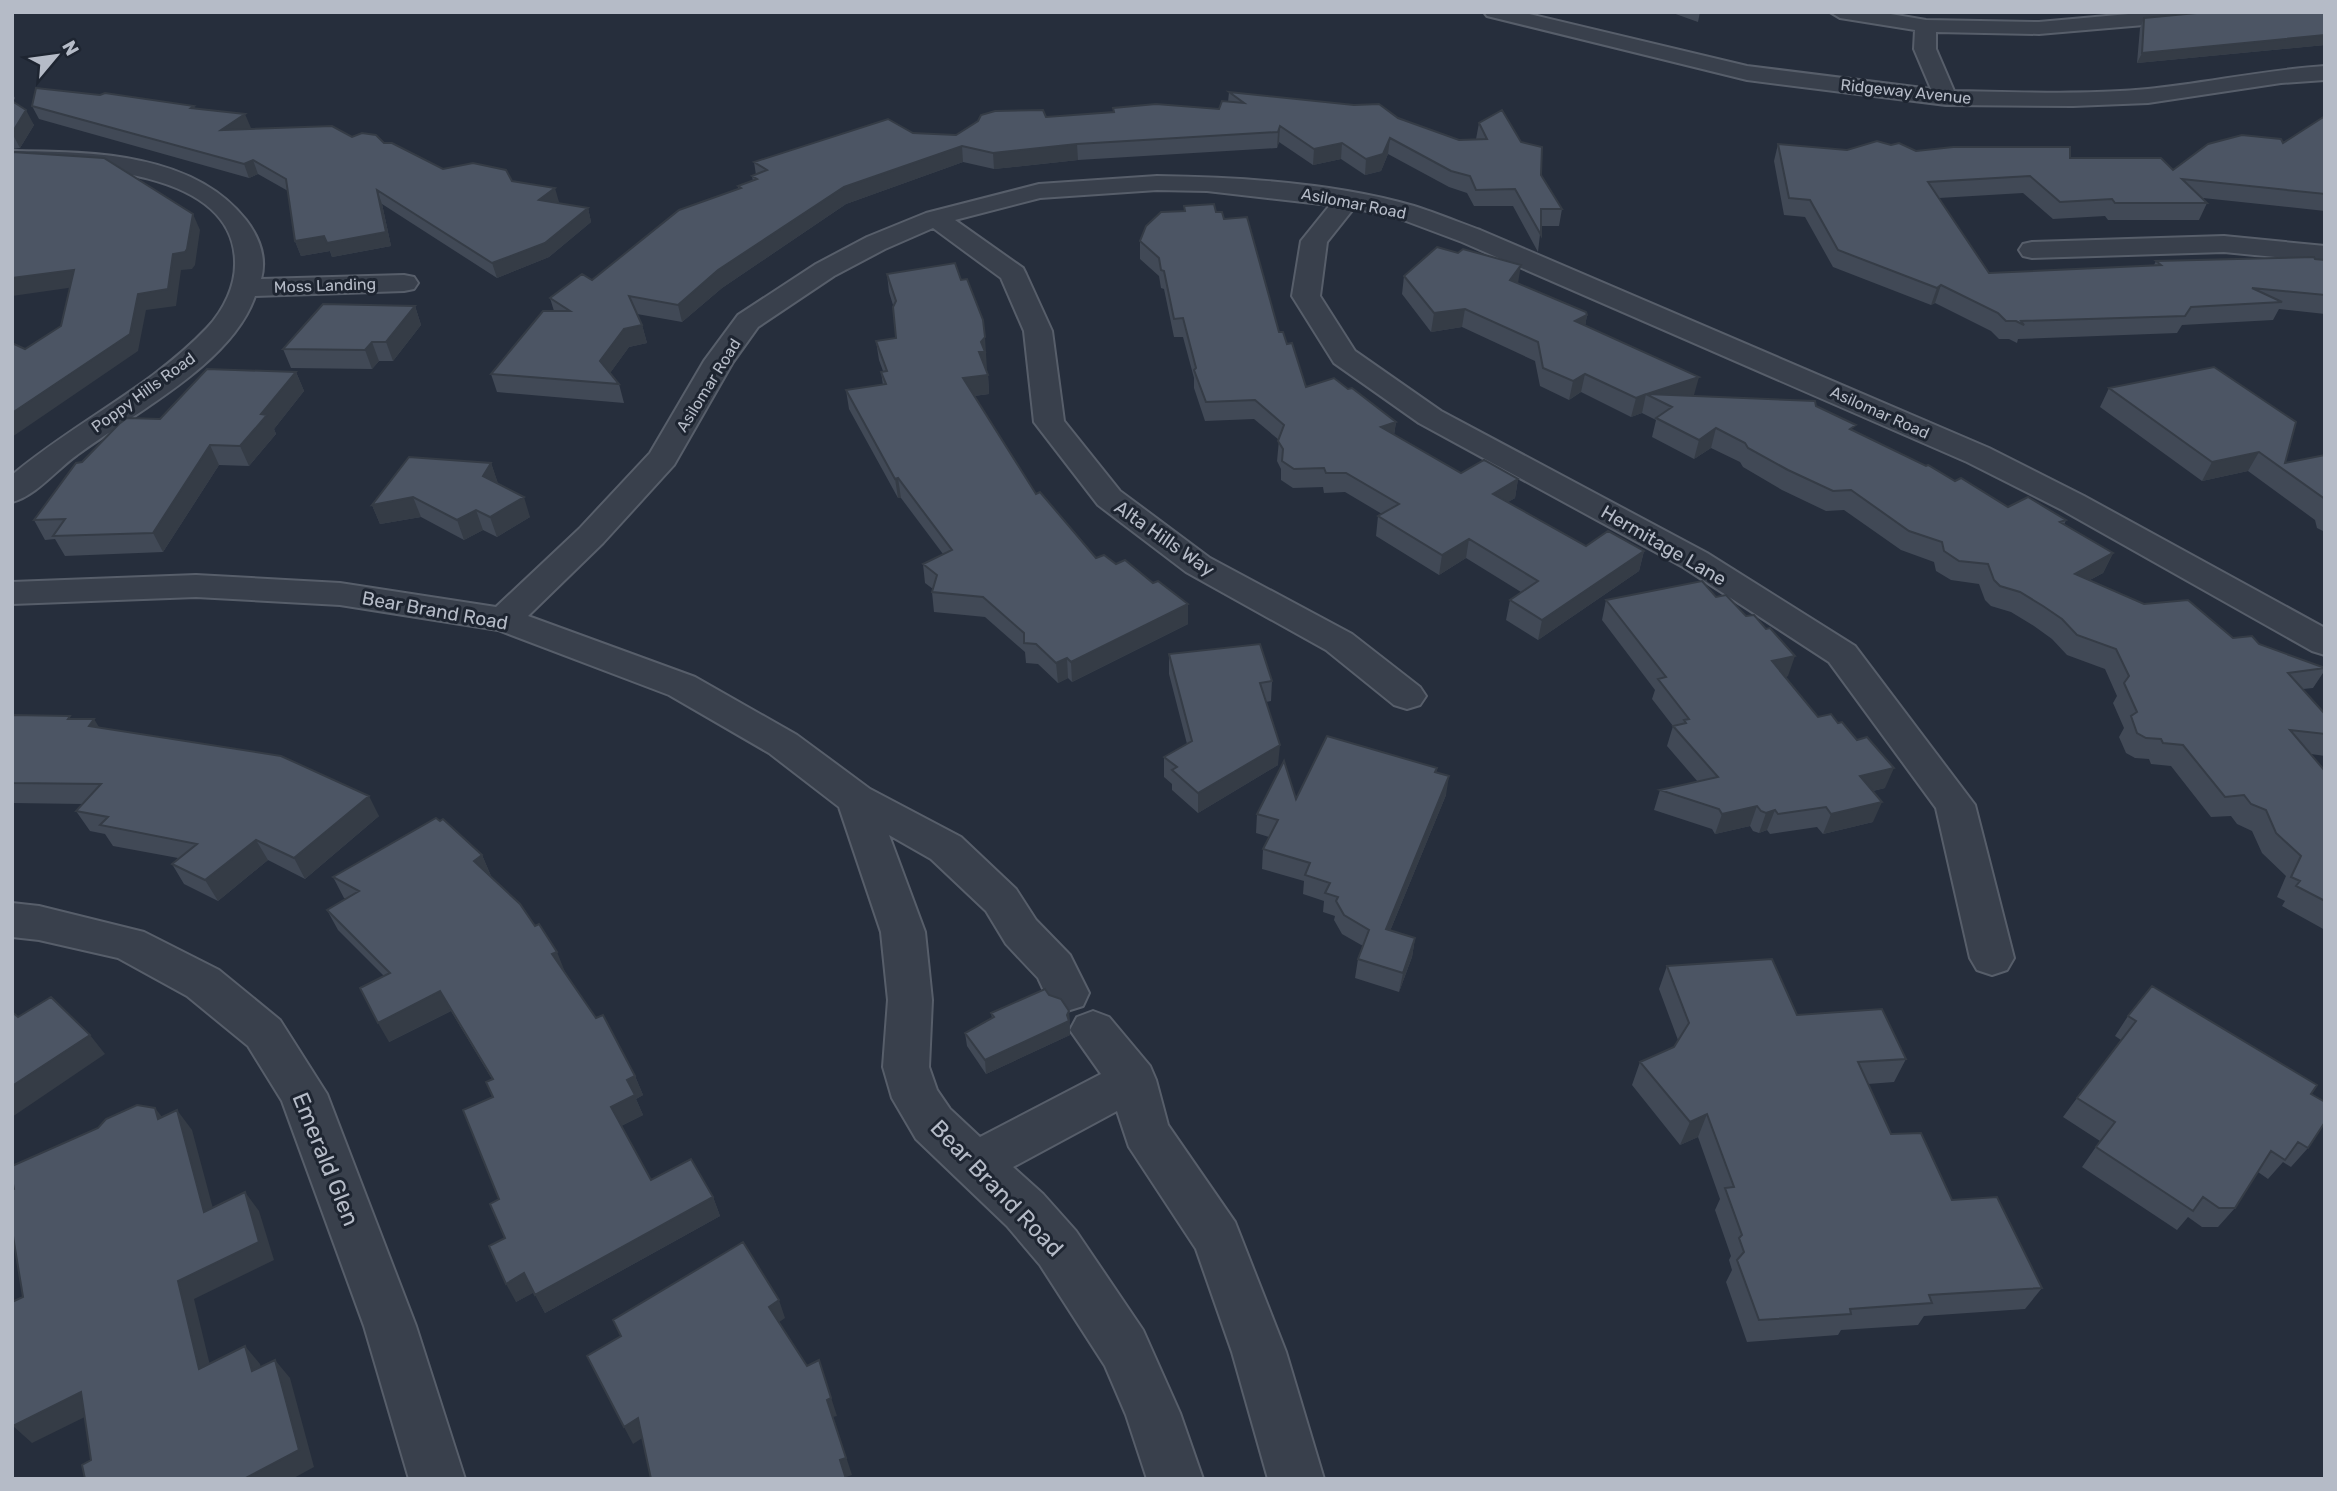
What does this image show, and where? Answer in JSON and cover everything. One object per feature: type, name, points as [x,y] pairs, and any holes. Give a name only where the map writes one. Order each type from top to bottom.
[{"type":"street","name":"Ridgeway Avenue","points":[[1494,12],[1747,72],[1946,98],[2073,99],[2148,96],[2281,76],[2325,73]]},
{"type":"street","points":[[1840,12],[1926,26],[2039,29],[2214,13],[2293,12]]},
{"type":"street","points":[[1926,26],[1925,49],[1946,98]]},
{"type":"street","name":"Poppy Hills Road","points":[[12,158],[90,161],[134,168],[176,180],[211,195],[228,213],[247,242],[250,261],[246,288],[218,332],[182,367],[45,463],[12,492]]},
{"type":"street","name":"Asilomar Road","points":[[504,620],[591,536],[663,458],[719,361],[748,321],[825,270],[876,243],[935,218],[1039,191],[1094,186],[1207,184],[1348,199],[1406,212],[1522,257],[1978,455],[2073,503],[2325,643]]},
{"type":"street","name":"Hermitage Lane","points":[[1348,199],[1314,241],[1306,296],[1344,356],[1430,417],[1695,559],[1842,654],[1955,805],[1993,958]]},
{"type":"street","name":"Alta Hills Way","points":[[935,218],[1013,274],[1038,331],[1049,422],[1109,498],[1198,565],[1339,642],[1407,696]]},
{"type":"street","points":[[2032,250],[2224,244],[2325,254]]},
{"type":"street","name":"Moss Landing","points":[[246,288],[404,283]]},
{"type":"street","name":"Bear Brand Road","points":[[12,593],[197,586],[340,594],[504,620],[682,685],[783,744],[856,799],[946,848],[1000,900],[1021,932],[1054,967],[1080,1012],[1133,1080],[1146,1132],[1217,1238],[1259,1352],[1296,1479]]},
{"type":"street","name":"Bear Brand Road","points":[[856,799],[903,932],[910,1000],[906,1068],[916,1098],[933,1124],[1025,1210],[1058,1248],[1124,1348],[1153,1413],[1175,1479]]},
{"type":"street","name":"Emerald Glen","points":[[12,920],[39,923],[129,944],[203,983],[264,1033],[303,1094],[390,1326],[438,1479]]},
{"type":"street","points":[[974,1164],[1133,1080]]},
{"type":"building","points":[[2207,12],[2325,12],[2325,35],[2142,53],[2144,18]]},
{"type":"building","points":[[36,88],[100,95],[105,93],[245,114],[221,130],[332,126],[352,137],[362,133],[376,135],[384,143],[392,143],[443,169],[473,163],[506,170],[512,181],[555,188],[539,200],[588,208],[545,243],[492,263],[377,190],[386,232],[327,243],[324,236],[295,241],[286,179],[253,160],[244,164],[32,106]]},
{"type":"building","points":[[1229,92],[1354,105],[1379,104],[1398,118],[1459,140],[1487,139],[1479,123],[1502,110],[1521,142],[1542,147],[1541,175],[1562,209],[1541,209],[1541,235],[1515,189],[1476,190],[1470,176],[1451,171],[1390,138],[1383,154],[1366,159],[1342,143],[1314,149],[1280,126],[1278,132],[1077,144],[993,153],[962,146],[844,187],[718,270],[678,305],[629,296],[642,325],[624,329],[600,361],[619,384],[491,374],[543,311],[570,311],[550,298],[582,274],[592,280],[679,210],[741,188],[738,186],[757,179],[752,176],[767,170],[754,162],[888,119],[913,133],[956,135],[978,121],[981,115],[995,111],[1043,110],[1046,117],[1114,112],[1113,108],[1156,104],[1219,109],[1222,101],[1244,103]]},
{"type":"building","points":[[12,101],[26,110],[12,133]]},
{"type":"building","points":[[2325,116],[2325,194],[2182,179],[2207,203],[2115,203],[2112,199],[2060,202],[2030,176],[1928,182],[1989,273],[2161,265],[2156,261],[2314,257],[2325,260],[2325,295],[2252,288],[2282,302],[2191,307],[2185,316],[2021,321],[2024,325],[2016,321],[2006,321],[1998,313],[1941,285],[1937,288],[1838,250],[1810,200],[1789,198],[1778,144],[1847,150],[1877,141],[1891,145],[1899,143],[1916,151],[1953,147],[2070,147],[2070,158],[2161,158],[2173,170],[2208,144],[2242,135],[2281,139],[2283,143]]},
{"type":"building","points":[[12,152],[104,158],[193,214],[187,249],[185,252],[173,254],[168,289],[138,294],[130,334],[12,413],[12,343],[25,349],[61,326],[74,270],[12,278]]},
{"type":"building","points":[[1214,204],[1216,212],[1222,212],[1224,219],[1247,217],[1279,332],[1283,332],[1287,344],[1292,343],[1306,387],[1334,378],[1348,389],[1352,388],[1396,422],[1381,427],[1461,473],[1484,460],[1518,479],[1493,494],[1586,546],[1608,531],[1644,551],[1542,620],[1510,600],[1538,581],[1469,539],[1442,555],[1378,516],[1399,504],[1346,473],[1326,473],[1324,468],[1294,469],[1282,461],[1283,449],[1278,441],[1284,425],[1255,400],[1206,402],[1194,370],[1196,368],[1183,318],[1174,319],[1159,258],[1140,241],[1146,226],[1161,212],[1185,211],[1184,206]]},
{"type":"building","points":[[1437,247],[1458,253],[1463,249],[1521,265],[1510,280],[1586,312],[1587,315],[1575,321],[1699,377],[1647,394],[1815,401],[1816,406],[1856,425],[1850,429],[1928,465],[1955,481],[1961,478],[2008,507],[2028,497],[2066,520],[2060,522],[2113,553],[2075,574],[2144,604],[2188,600],[2233,638],[2252,636],[2259,644],[2325,668],[2288,673],[2325,714],[2325,734],[2290,730],[2325,771],[2325,901],[2296,886],[2300,881],[2291,877],[2301,856],[2276,833],[2266,810],[2251,804],[2244,795],[2225,797],[2183,745],[2163,743],[2161,739],[2146,738],[2137,733],[2131,716],[2137,712],[2124,683],[2129,676],[2116,649],[2077,635],[2062,619],[2043,606],[2020,592],[2000,586],[1994,580],[1988,564],[1959,561],[1944,551],[1942,542],[1909,531],[1851,490],[1833,491],[1788,470],[1716,428],[1699,440],[1656,418],[1672,407],[1646,394],[1636,398],[1585,374],[1573,381],[1543,368],[1538,342],[1465,309],[1434,313],[1404,276]]},
{"type":"building","points":[[955,263],[961,280],[967,279],[983,320],[985,337],[981,342],[985,352],[979,352],[988,375],[963,378],[1036,494],[1040,492],[1096,558],[1104,555],[1116,564],[1125,560],[1153,583],[1158,581],[1188,604],[1071,662],[1067,658],[1056,663],[1036,644],[1024,643],[1024,633],[983,597],[932,592],[937,575],[923,564],[952,550],[898,478],[895,479],[846,390],[886,384],[881,372],[887,371],[876,341],[896,338],[893,307],[896,301],[887,274]]},
{"type":"building","points":[[323,304],[415,306],[386,342],[372,342],[365,350],[283,349]]},
{"type":"building","points":[[2214,367],[2296,422],[2285,463],[2325,455],[2325,499],[2259,452],[2212,462],[2109,388]]},
{"type":"building","points":[[207,369],[296,372],[261,414],[267,415],[240,446],[210,445],[153,533],[53,536],[65,519],[34,520],[76,463],[82,462],[119,424],[127,418],[160,419]]},
{"type":"building","points":[[409,457],[491,463],[483,476],[524,497],[490,517],[476,510],[457,520],[413,497],[372,505]]},
{"type":"building","points":[[1702,581],[1716,597],[1726,595],[1746,616],[1754,615],[1766,629],[1770,628],[1795,656],[1772,661],[1818,717],[1831,714],[1838,723],[1842,722],[1857,740],[1867,737],[1894,768],[1860,776],[1882,802],[1831,814],[1826,807],[1778,814],[1775,810],[1766,813],[1757,806],[1722,814],[1719,809],[1660,790],[1718,777],[1673,726],[1686,723],[1684,720],[1689,719],[1658,679],[1666,677],[1606,600]]},
{"type":"building","points":[[1260,644],[1272,681],[1260,683],[1280,745],[1198,793],[1172,770],[1177,767],[1164,757],[1192,741],[1169,654]]},
{"type":"building","points":[[12,715],[94,719],[89,726],[281,756],[369,796],[294,858],[256,840],[205,880],[172,864],[197,844],[100,825],[108,817],[76,811],[101,784],[12,783]]},
{"type":"building","points":[[1327,736],[1437,768],[1435,772],[1449,776],[1386,929],[1415,938],[1403,973],[1358,959],[1369,930],[1344,915],[1336,901],[1338,897],[1325,893],[1330,883],[1305,875],[1310,863],[1263,849],[1278,820],[1257,814],[1284,761],[1296,799]]},
{"type":"building","points":[[436,818],[440,821],[443,819],[482,855],[474,861],[520,904],[535,926],[539,924],[557,952],[552,954],[596,1018],[603,1015],[635,1076],[627,1080],[635,1095],[611,1107],[651,1180],[691,1159],[713,1197],[535,1295],[524,1273],[506,1284],[489,1246],[505,1238],[490,1204],[499,1199],[463,1110],[493,1097],[486,1082],[493,1079],[440,991],[378,1023],[360,988],[390,973],[327,910],[359,891],[333,877]]},
{"type":"building","points":[[1772,959],[1797,1015],[1882,1009],[1906,1059],[1858,1062],[1891,1134],[1921,1133],[1952,1200],[1997,1197],[2042,1288],[1929,1295],[1932,1303],[1850,1309],[1851,1314],[1759,1320],[1737,1260],[1744,1252],[1739,1238],[1742,1235],[1725,1188],[1734,1187],[1707,1114],[1690,1122],[1640,1062],[1674,1047],[1689,1023],[1667,966]]},
{"type":"building","points":[[2152,986],[2317,1085],[2311,1094],[2325,1102],[2325,1122],[2308,1148],[2298,1142],[2285,1160],[2271,1151],[2235,1208],[2219,1208],[2203,1197],[2193,1211],[2096,1147],[2115,1122],[2077,1098],[2136,1021],[2128,1016]]},
{"type":"building","points":[[1045,989],[1049,995],[1061,999],[1069,1011],[1069,1021],[985,1060],[965,1033],[994,1017],[991,1013]]},
{"type":"building","points":[[51,997],[90,1035],[12,1086],[12,1012],[18,1017]]},
{"type":"building","points":[[137,1105],[155,1108],[158,1119],[177,1110],[204,1212],[245,1192],[259,1242],[178,1281],[199,1369],[245,1346],[252,1371],[275,1360],[299,1450],[244,1479],[85,1479],[82,1465],[91,1460],[81,1392],[13,1426],[12,1302],[23,1297],[12,1230],[12,1166],[98,1128],[106,1119]]},
{"type":"building","points":[[743,1242],[779,1300],[769,1307],[807,1366],[819,1360],[831,1398],[827,1400],[846,1458],[840,1460],[846,1479],[651,1479],[638,1418],[624,1427],[587,1356],[621,1336],[613,1320]]}]
